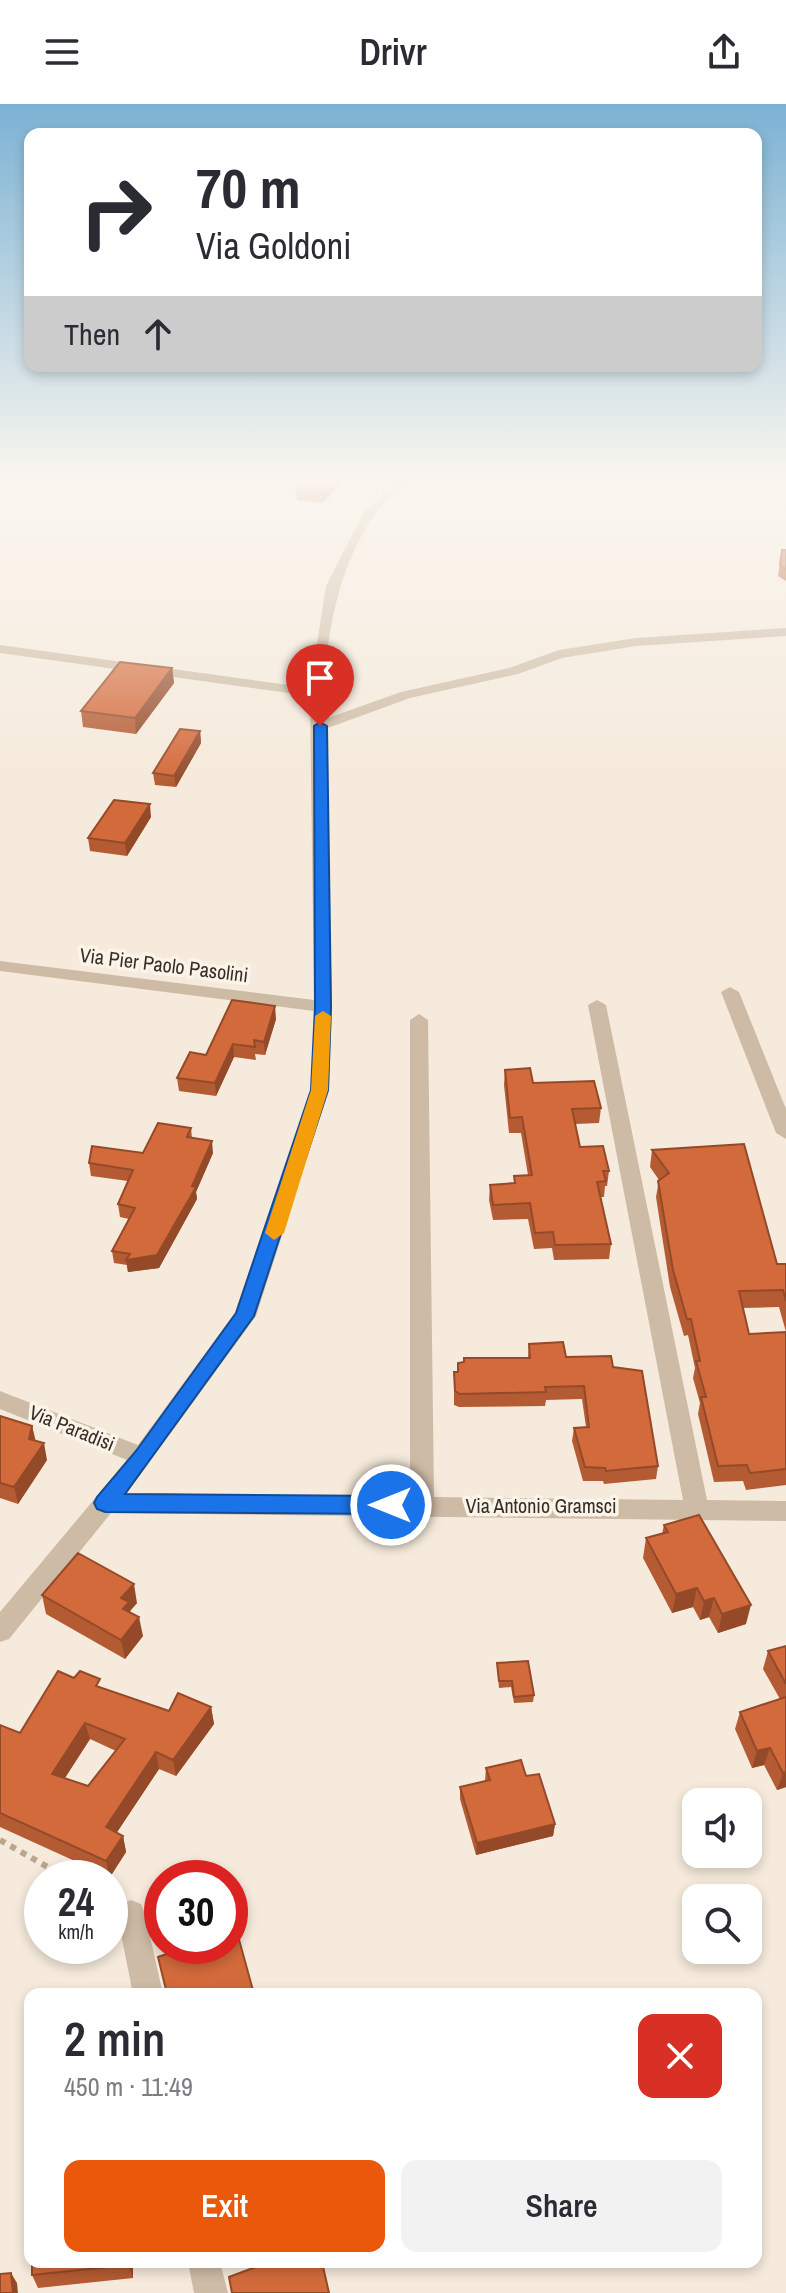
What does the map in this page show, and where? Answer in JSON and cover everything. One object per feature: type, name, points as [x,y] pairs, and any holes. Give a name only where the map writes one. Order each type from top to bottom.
[{"type":"street","points":[[0,1631],[143,1457],[245,1316],[320,1090],[323,1007],[320,693],[317,675],[333,583]]},
{"type":"street","points":[[320,726],[406,695],[513,671],[559,654],[636,642],[786,632]]},
{"type":"street","points":[[0,649],[320,693]]},
{"type":"street","name":"Via Pier Paolo Pasolini","points":[[0,966],[323,1007]]},
{"type":"street","points":[[730,992],[786,1133]]},
{"type":"street","points":[[597,1005],[696,1507]]},
{"type":"street","points":[[419,1020],[422,1505]]},
{"type":"street","name":"Via Paradisi","points":[[0,1400],[143,1457]]},
{"type":"street","name":"Via Antonio Gramsci","points":[[105,1503],[696,1507],[786,1511]]},
{"type":"street","points":[[131,1914],[147,1988]]},
{"type":"street","points":[[205,2268],[211,2293]]},
{"type":"path","points":[[0,1840],[35,1860]]},
{"type":"building","points":[[120,662],[172,668],[135,718],[81,711]]},
{"type":"building","points":[[180,729],[200,731],[174,776],[153,773]]},
{"type":"building","points":[[114,800],[150,804],[125,843],[88,838]]},
{"type":"building","points":[[232,1000],[275,1006],[264,1042],[254,1040],[255,1047],[233,1044],[215,1083],[177,1078],[190,1052],[206,1055]]},
{"type":"building","points":[[530,1068],[533,1083],[594,1081],[601,1108],[572,1109],[580,1147],[603,1146],[609,1171],[603,1171],[606,1181],[597,1182],[611,1244],[555,1245],[553,1232],[535,1233],[530,1203],[493,1205],[490,1185],[515,1183],[514,1176],[532,1175],[522,1117],[510,1118],[505,1070]]},
{"type":"building","points":[[158,1123],[191,1128],[187,1137],[212,1141],[192,1186],[196,1187],[157,1255],[126,1260],[130,1254],[112,1251],[135,1208],[118,1204],[133,1170],[89,1163],[92,1146],[143,1153]]},
{"type":"building","points":[[744,1144],[777,1264],[786,1264],[786,1301],[783,1290],[739,1291],[749,1334],[786,1332],[786,1469],[750,1473],[747,1465],[718,1466],[701,1397],[706,1397],[696,1361],[700,1361],[691,1319],[687,1319],[673,1270],[658,1181],[669,1173],[652,1150]]},
{"type":"building","points":[[563,1342],[566,1357],[611,1356],[613,1367],[642,1371],[658,1466],[606,1471],[605,1468],[585,1467],[574,1428],[589,1427],[584,1386],[545,1387],[546,1392],[460,1394],[455,1391],[454,1372],[458,1372],[458,1363],[464,1362],[464,1358],[530,1358],[529,1344]]},
{"type":"building","points":[[0,1416],[32,1426],[29,1439],[44,1443],[14,1487],[0,1483]]},
{"type":"building","points":[[699,1515],[751,1605],[722,1614],[714,1598],[704,1601],[697,1588],[676,1594],[646,1538],[668,1532],[664,1525]]},
{"type":"building","points":[[78,1553],[134,1584],[121,1598],[129,1602],[123,1609],[139,1617],[121,1640],[42,1595]]},
{"type":"building","points":[[786,1646],[786,1684],[768,1651]]},
{"type":"building","points":[[528,1661],[534,1695],[514,1697],[512,1681],[499,1681],[497,1663]]},
{"type":"building","points":[[58,1671],[74,1678],[80,1671],[100,1679],[96,1686],[169,1711],[178,1693],[211,1707],[173,1760],[156,1752],[106,1827],[123,1836],[107,1860],[0,1813],[0,1725],[20,1733]],"holes":[[[85,1723],[125,1739],[88,1786],[52,1774]]]},
{"type":"building","points":[[786,1697],[786,1772],[783,1773],[770,1748],[757,1751],[740,1712]]},
{"type":"building","points":[[521,1760],[526,1776],[539,1774],[555,1824],[477,1843],[460,1787],[490,1780],[486,1768]]},
{"type":"building","points":[[160,1964],[246,1964],[252,1988],[166,1988]]},
{"type":"building","points":[[32,2268],[99,2268],[32,2275]]},
{"type":"building","points":[[253,2268],[323,2268],[329,2293],[232,2293],[229,2277]]},
{"type":"building","points":[[11,2273],[13,2293],[0,2293],[0,2274]]},
{"type":"slow traffic","points":[[274,1233],[320,1090],[323,1016]]},
{"type":"route","points":[[320,726],[323,1007],[320,1090],[245,1316],[143,1457],[105,1503],[391,1505]]}]
